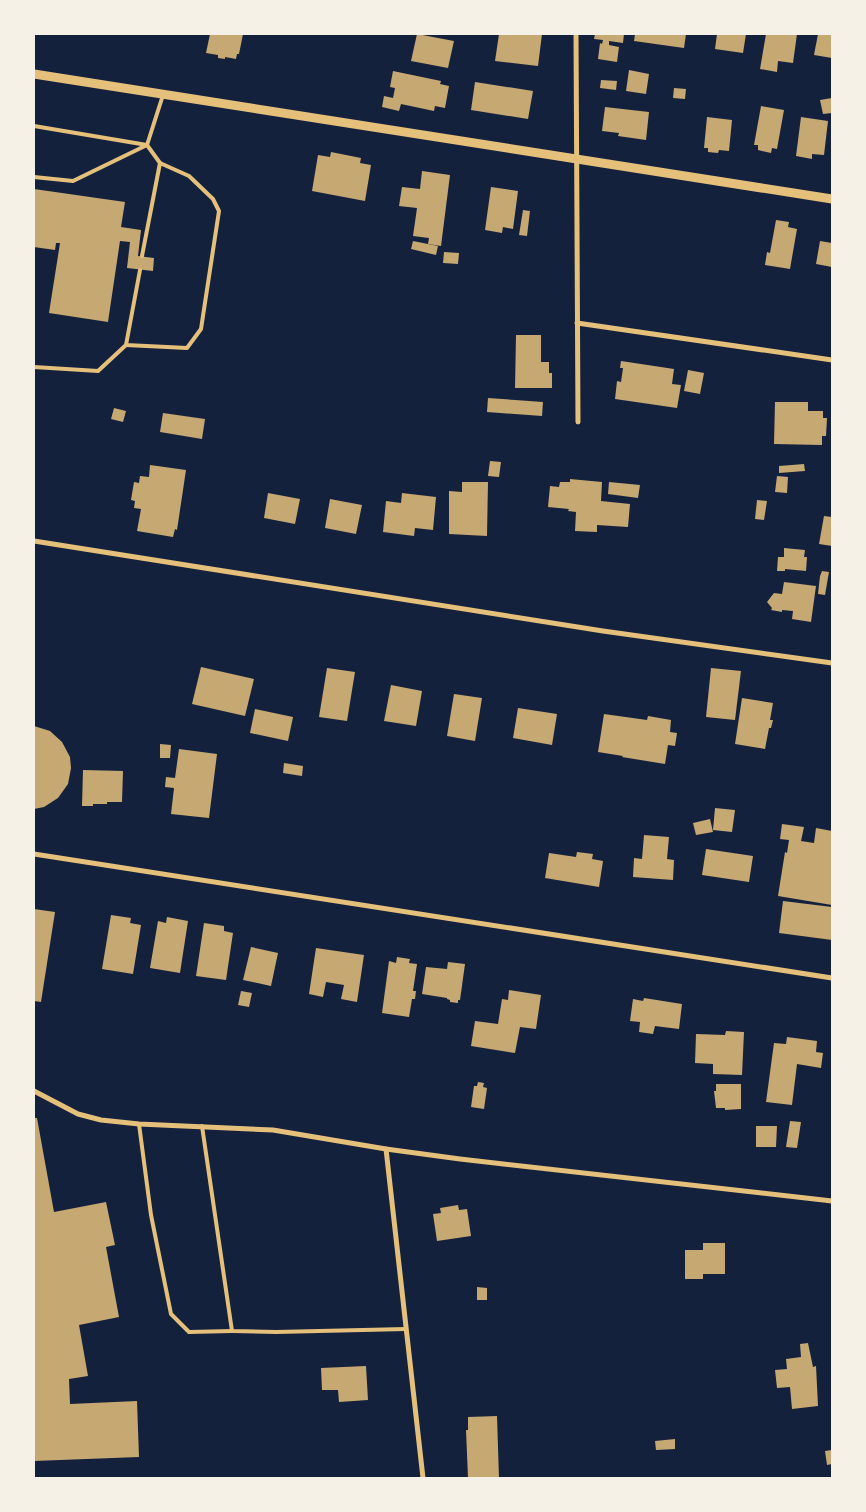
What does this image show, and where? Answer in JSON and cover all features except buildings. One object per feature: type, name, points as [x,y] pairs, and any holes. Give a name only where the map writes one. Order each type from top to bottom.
[{"type":"street","points":[[576,34],[578,422]]},
{"type":"street","points":[[34,74],[832,199]]},
{"type":"street","points":[[577,323],[832,360]]},
{"type":"street","points":[[34,541],[603,630],[832,663]]},
{"type":"street","points":[[34,854],[832,978]]},
{"type":"street","points":[[34,1090],[78,1114],[101,1120],[138,1124],[273,1130],[460,1159],[832,1201]]},
{"type":"street","points":[[386,1149],[423,1478]]},
{"type":"lane","points":[[34,177],[73,181],[147,145],[163,95]]},
{"type":"lane","points":[[34,126],[147,145],[160,163],[189,176],[213,199],[219,211],[201,329],[187,348],[126,345]]},
{"type":"lane","points":[[142,256],[160,163]]},
{"type":"lane","points":[[34,367],[98,371],[126,345],[140,270]]},
{"type":"lane","points":[[138,1124],[151,1215],[172,1314],[189,1332],[406,1329]]},
{"type":"lane","points":[[202,1126],[232,1331]]}]
